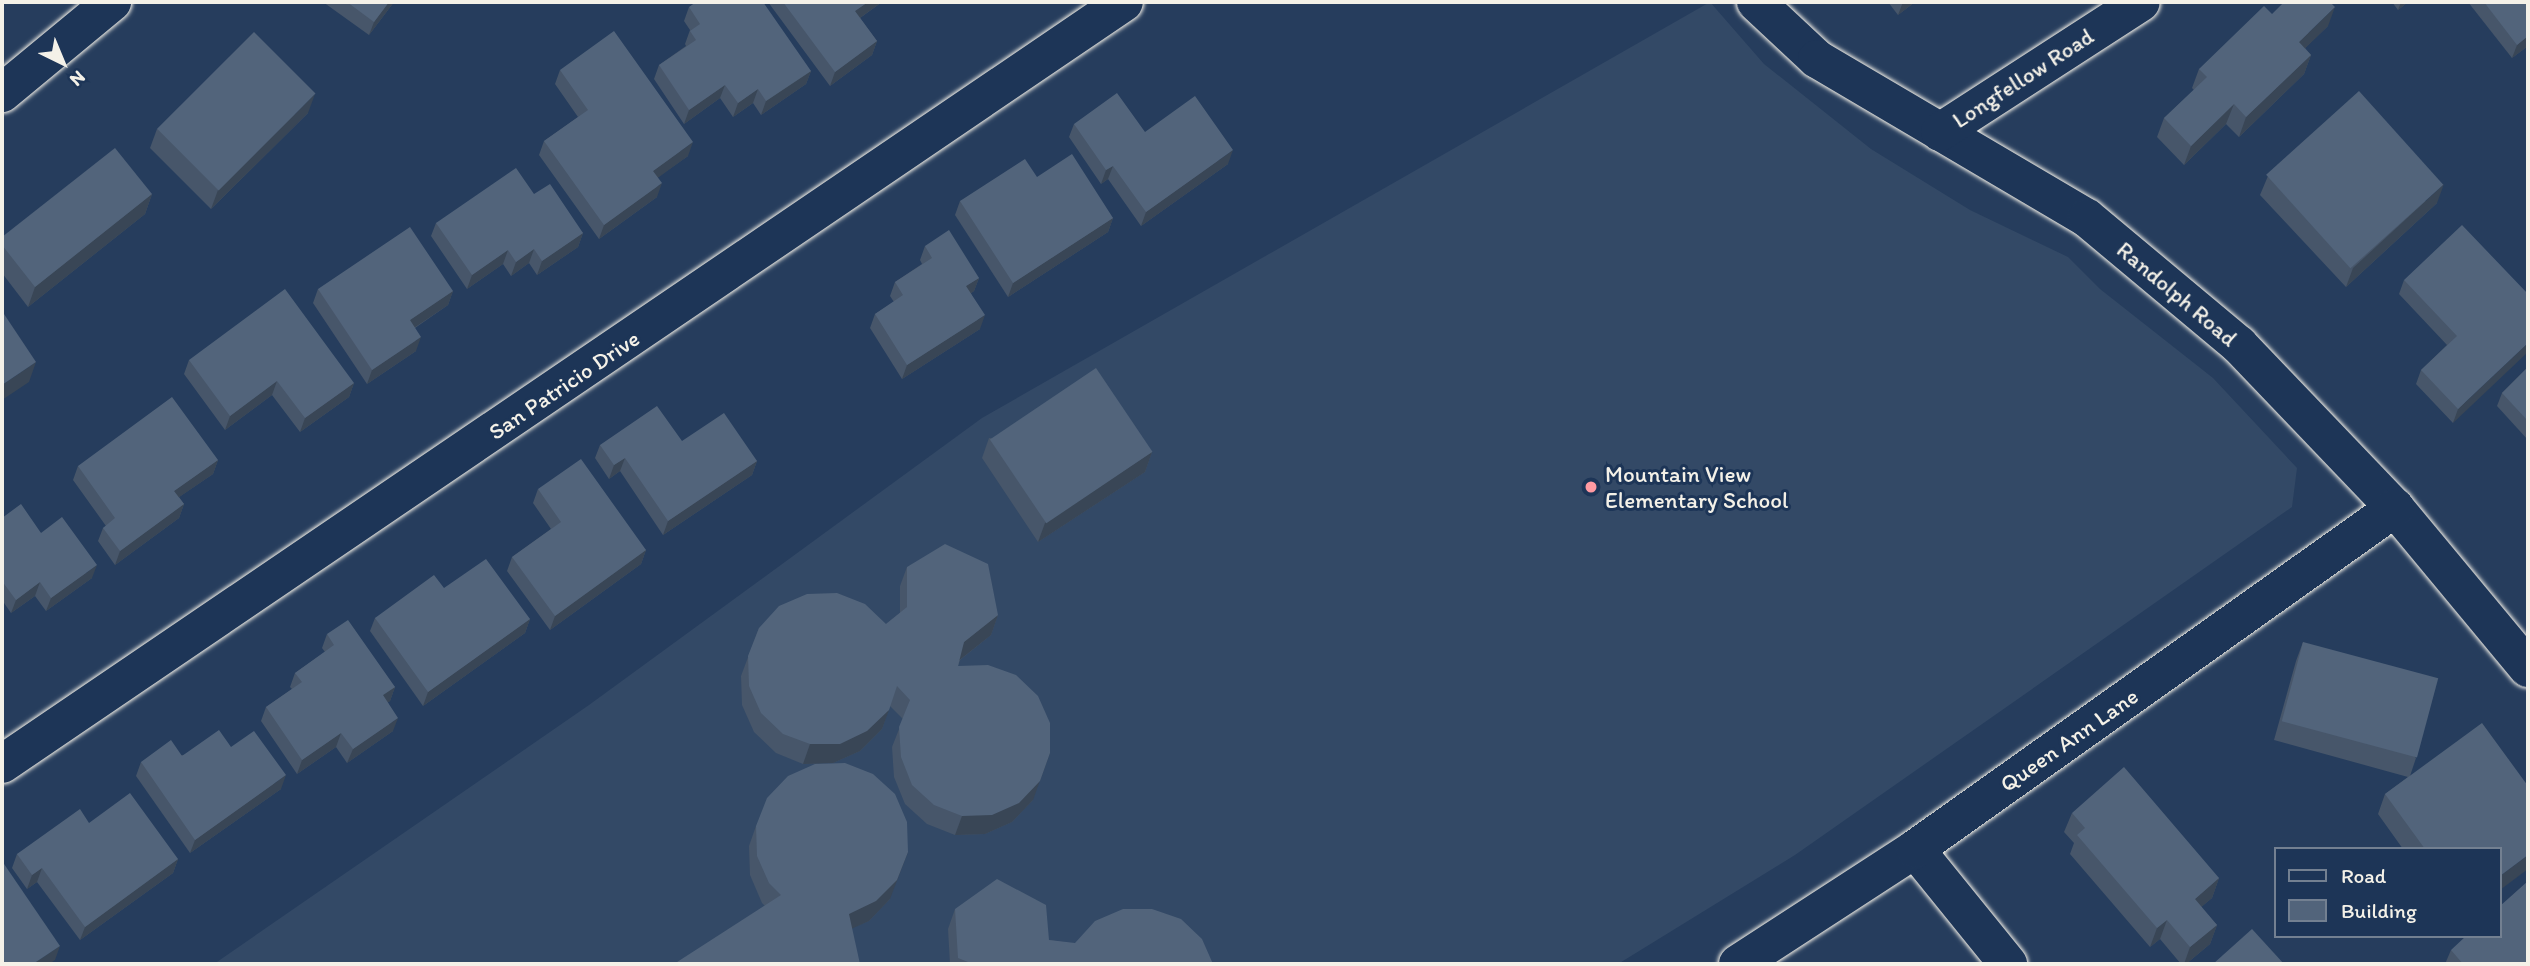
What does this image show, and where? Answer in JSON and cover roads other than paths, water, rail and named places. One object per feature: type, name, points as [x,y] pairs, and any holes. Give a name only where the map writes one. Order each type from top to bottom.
[{"type":"street","points":[[2,93],[112,2]]},
{"type":"street","name":"San Patricio Drive","points":[[2,764],[1124,2]]},
{"type":"street","name":"Randolph Road","points":[[1756,2],[1817,59],[2087,218],[2239,345],[2395,508],[2528,668]]},
{"type":"street","name":"Longfellow Road","points":[[1940,132],[2141,2]]},
{"type":"street","name":"Queen Ann Lane","points":[[1738,964],[1915,849],[2395,508]]},
{"type":"street","points":[[1915,849],[2008,964]]},
{"type":"place","name":"Mountain View Elementary School","points":[[1591,487]]}]
